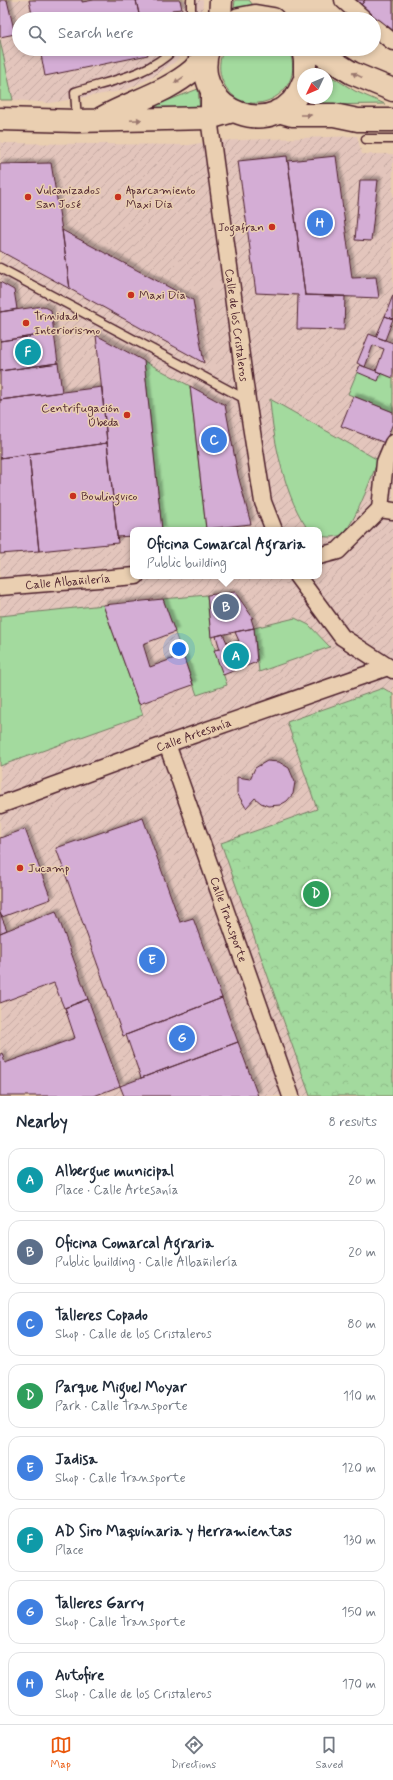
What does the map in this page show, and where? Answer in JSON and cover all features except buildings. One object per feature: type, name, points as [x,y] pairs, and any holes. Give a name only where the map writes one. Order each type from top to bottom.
[{"type":"main road","points":[[220,12],[221,0]]},
{"type":"main road","points":[[87,121],[162,90],[193,69],[204,56]]},
{"type":"main road","points":[[208,56],[206,72],[209,84],[218,100],[233,111],[251,116],[269,115],[278,111],[294,99],[297,94]]},
{"type":"main road","points":[[304,56],[305,68]]},
{"type":"main road","points":[[324,56],[352,73],[393,90]]},
{"type":"main road","points":[[334,115],[348,111],[393,110]]},
{"type":"main road","points":[[0,119],[87,121],[209,118],[233,111]]},
{"type":"main road","points":[[278,111],[292,115],[334,115],[358,120],[393,120]]},
{"type":"street","points":[[343,0],[356,12]]},
{"type":"street","points":[[381,33],[393,42]]},
{"type":"street","name":"Calle de los Cristaleros","points":[[209,84],[209,118],[247,400],[263,502],[273,527]]},
{"type":"street","points":[[322,555],[338,551],[386,510],[385,462],[393,443]]},
{"type":"street","name":"Calle Albañilería","points":[[0,587],[130,576]]},
{"type":"street","points":[[299,579],[342,637],[390,668]]},
{"type":"street","name":"Calle Artesanía","points":[[0,805],[167,744],[390,668]]},
{"type":"street","name":"Calle Transporte","points":[[167,744],[291,1096]]},
{"type":"lane","points":[[191,0],[191,12]]},
{"type":"lane","points":[[87,121],[75,92],[149,68],[166,56]]},
{"type":"lane","points":[[366,139],[393,139]]},
{"type":"lane","points":[[0,268],[247,400]]},
{"type":"shaded area","points":[[0,0],[203,0],[202,12],[12,12],[12,56],[181,56],[175,62],[153,77],[126,90],[50,103],[13,100],[0,40]]},
{"type":"shaded area","points":[[357,136],[362,154],[393,154],[393,423],[379,460],[393,463],[393,694],[383,688],[287,722],[318,809],[221,843],[310,1096],[0,1096],[0,140],[1,143],[189,145],[213,141]]},
{"type":"green space","points":[[235,0],[249,0],[253,5],[234,9]]},
{"type":"green space","points":[[0,40],[13,100],[0,100]]},
{"type":"green space","points":[[290,56],[293,65],[290,79],[283,91],[272,99],[259,103],[245,102],[233,95],[223,82],[220,74],[221,57]]},
{"type":"green space","points":[[333,78],[355,91],[385,104],[313,105],[333,104]]},
{"type":"green space","points":[[198,89],[200,110],[146,109]]},
{"type":"green space","points":[[144,361],[190,386],[206,527],[162,527]]},
{"type":"green space","points":[[360,365],[393,378],[393,412],[348,394]]},
{"type":"green space","points":[[270,399],[378,460],[357,512],[346,530],[341,535],[333,537],[322,536],[322,527],[307,527],[301,518],[293,503],[287,486],[277,449]]},
{"type":"green space","points":[[207,595],[211,637],[227,685],[197,695],[163,599]]},
{"type":"green space","points":[[103,605],[143,715],[0,766],[0,616]]},
{"type":"green space","points":[[295,618],[309,625],[330,647],[259,672],[254,628]]},
{"type":"green space","points":[[383,688],[393,694],[393,1096],[310,1096],[221,843],[317,809],[287,722]]},
{"type":"place","name":"Vulcanizados San José","points":[[28,197]]},
{"type":"place","name":"Aparcamiento Maxi Dia","points":[[118,197]]},
{"type":"place","name":"Autofire","points":[[320,223]]},
{"type":"place","name":"Jogafran","points":[[272,227]]},
{"type":"place","name":"Maxi Dia","points":[[131,295]]},
{"type":"place","name":"Trinidad Interiorismo","points":[[26,323]]},
{"type":"place","name":"AD Siro Maquinaria y Herramientas","points":[[28,352]]},
{"type":"place","name":"Centrifugación Úbeda","points":[[127,415]]},
{"type":"place","name":"Talleres Copado","points":[[214,440]]},
{"type":"place","name":"Bowlingvico","points":[[73,496]]},
{"type":"place","name":"Oficina Comarcal Agraria","points":[[226,607]]},
{"type":"place","name":"Albergue municipal","points":[[236,656]]},
{"type":"place","name":"Jucamp","points":[[20,868]]},
{"type":"place","name":"Parque Miguel Moyar","points":[[316,894]]},
{"type":"place","name":"Jadisa","points":[[152,960]]},
{"type":"place","name":"Talleres Garry","points":[[182,1038]]}]
